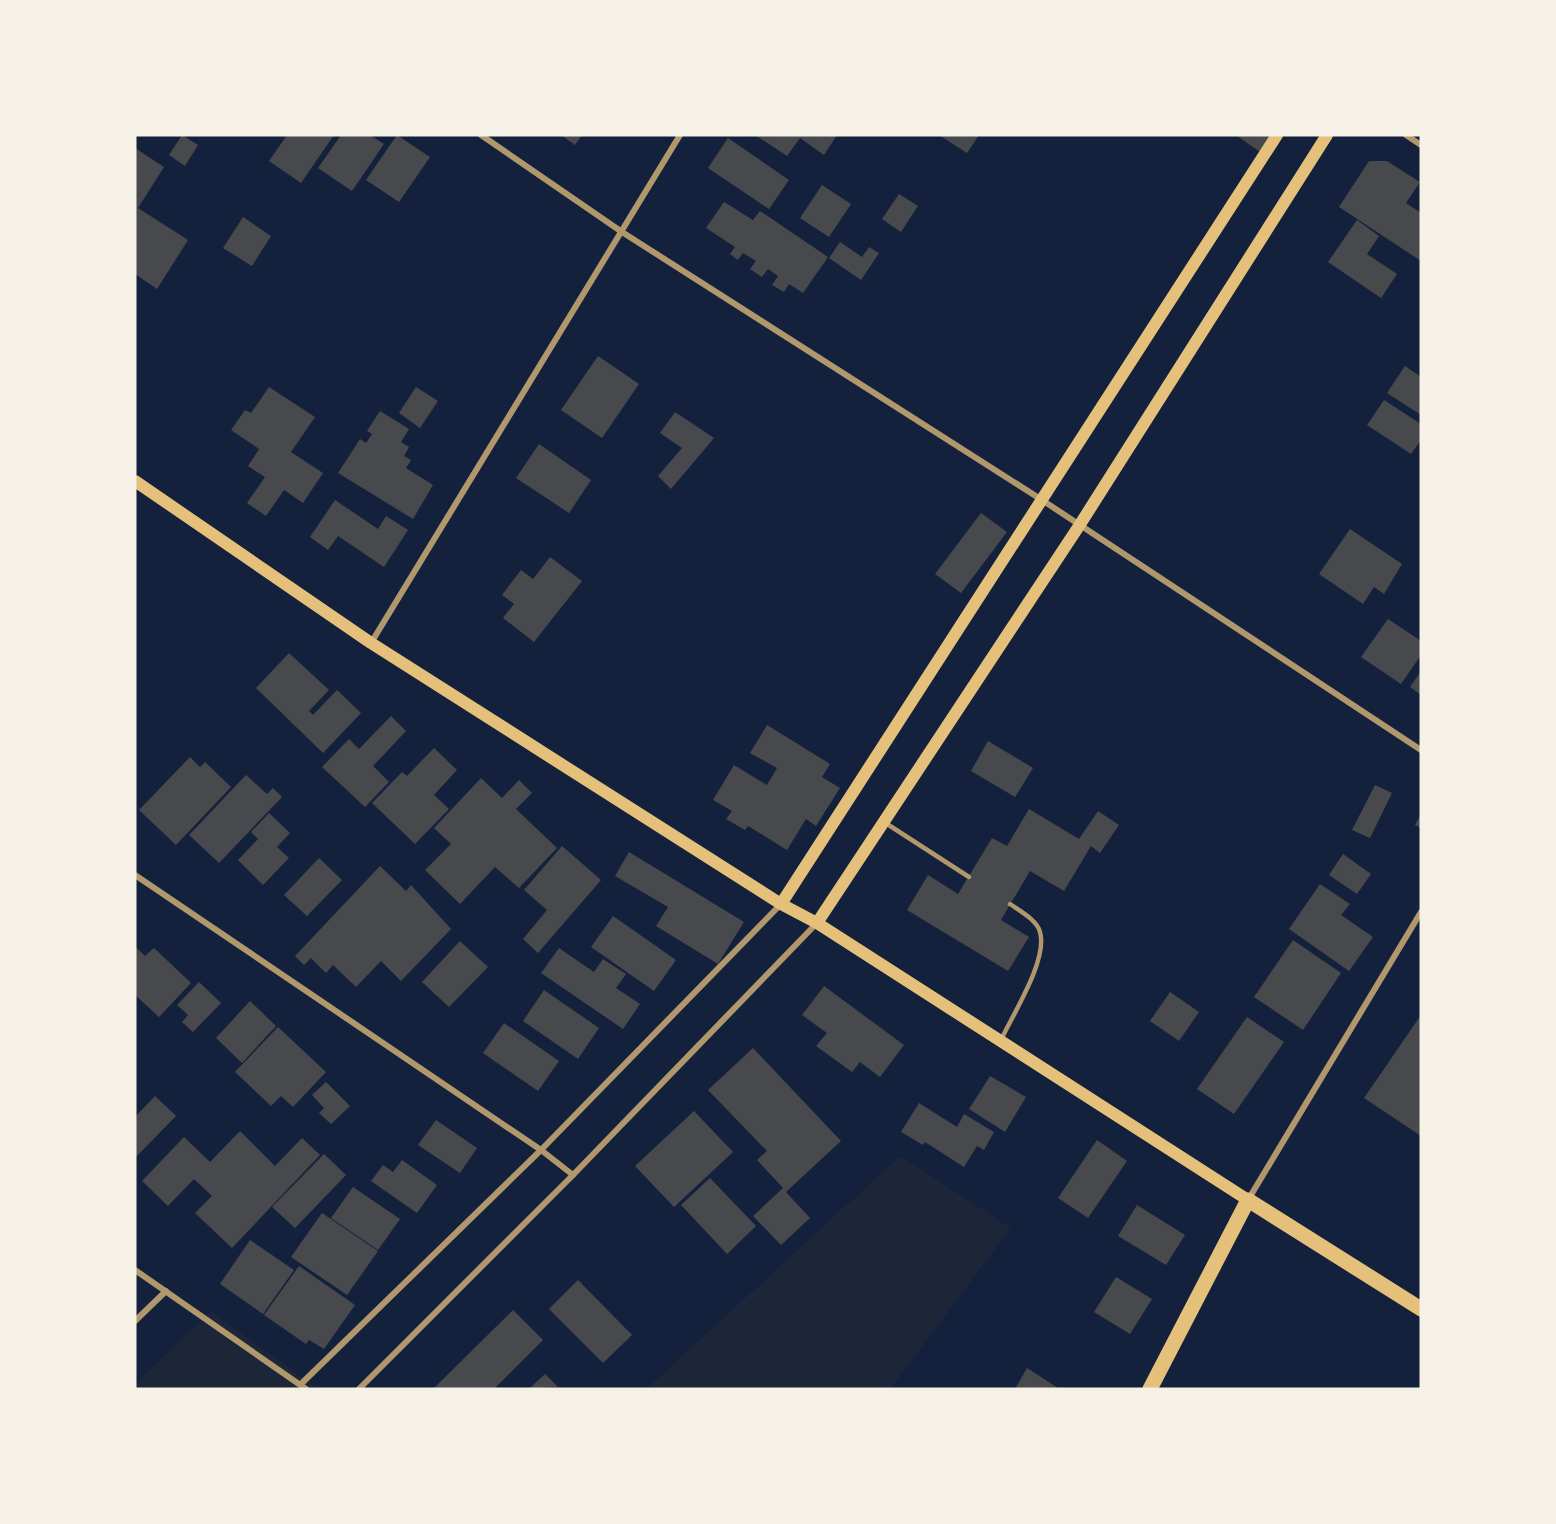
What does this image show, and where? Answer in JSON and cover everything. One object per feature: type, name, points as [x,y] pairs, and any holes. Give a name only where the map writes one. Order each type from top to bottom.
[{"type":"main road","points":[[781,904],[1277,135]]},
{"type":"main road","points":[[817,924],[1079,526],[1327,135]]},
{"type":"main road","points":[[135,481],[371,642],[1421,1309]]},
{"type":"main road","points":[[1150,1389],[1248,1200]]},
{"type":"street","points":[[481,135],[622,232],[1042,500],[1421,750]]},
{"type":"street","points":[[371,642],[680,135]]},
{"type":"street","points":[[1406,135],[1421,145]]},
{"type":"street","points":[[135,875],[541,1150],[573,1175]]},
{"type":"street","points":[[135,1270],[304,1387],[541,1150],[781,904]]},
{"type":"street","points":[[1248,1200],[1421,912]]},
{"type":"street","points":[[359,1389],[573,1175],[817,924]]},
{"type":"street","points":[[135,1321],[166,1292]]},
{"type":"lane","points":[[884,822],[969,877]]},
{"type":"lane","points":[[1000,1042],[1042,953],[1040,931],[1027,915],[1010,904]]},
{"type":"shaded area","points":[[900,1156],[1011,1228],[890,1389],[646,1389]]},
{"type":"shaded area","points":[[211,1311],[318,1389],[135,1389],[135,1384]]},
{"type":"building","points":[[182,135],[198,145],[185,166],[169,155]]},
{"type":"building","points":[[287,135],[334,135],[301,183],[269,161]]},
{"type":"building","points":[[341,135],[370,135],[384,144],[352,191],[318,168]]},
{"type":"building","points":[[397,135],[430,157],[399,202],[366,180]]},
{"type":"building","points":[[561,135],[582,135],[575,145]]},
{"type":"building","points":[[755,135],[837,135],[824,155],[800,138],[787,156]]},
{"type":"building","points":[[939,135],[979,135],[967,153]]},
{"type":"building","points":[[1236,135],[1272,135],[1260,152]]},
{"type":"building","points":[[728,138],[789,180],[769,209],[708,168]]},
{"type":"building","points":[[135,148],[164,167],[138,208],[188,240],[157,289],[135,274]]},
{"type":"building","points":[[1369,161],[1387,161],[1420,182],[1406,203],[1421,213],[1421,261],[1339,207]]},
{"type":"building","points":[[822,185],[851,204],[829,237],[800,218]]},
{"type":"building","points":[[899,194],[918,206],[901,232],[882,219]]},
{"type":"building","points":[[724,202],[753,220],[760,211],[828,257],[803,293],[789,284],[784,292],[772,285],[778,276],[768,269],[762,277],[750,269],[756,261],[743,253],[738,260],[730,254],[735,247],[706,228]]},
{"type":"building","points":[[243,217],[271,236],[252,266],[223,248]]},
{"type":"building","points":[[1357,220],[1379,236],[1367,254],[1397,274],[1381,298],[1328,262]]},
{"type":"building","points":[[840,242],[862,257],[869,247],[879,253],[861,280],[829,258]]},
{"type":"building","points":[[598,356],[639,384],[602,438],[561,410]]},
{"type":"building","points":[[1405,366],[1421,377],[1421,415],[1387,393]]},
{"type":"building","points":[[269,387],[315,417],[291,452],[323,473],[303,503],[284,490],[266,516],[247,503],[265,477],[248,466],[259,449],[231,430],[245,410],[251,413]]},
{"type":"building","points":[[416,387],[438,401],[420,428],[399,413]]},
{"type":"building","points":[[1384,400],[1421,424],[1421,440],[1411,454],[1367,425]]},
{"type":"building","points":[[380,411],[409,429],[401,442],[409,447],[404,456],[411,460],[406,468],[433,485],[413,519],[338,473],[360,439],[366,443],[372,434],[367,431]]},
{"type":"building","points":[[675,412],[714,438],[671,489],[658,476],[682,448],[660,433]]},
{"type":"building","points":[[539,444],[591,480],[569,513],[516,478]]},
{"type":"building","points":[[335,500],[378,529],[386,516],[408,530],[384,567],[338,536],[328,550],[310,537]]},
{"type":"building","points":[[981,513],[1007,532],[961,593],[935,574]]},
{"type":"building","points":[[1350,529],[1402,564],[1384,594],[1374,587],[1363,604],[1319,574]]},
{"type":"building","points":[[550,557],[582,581],[534,642],[503,618],[514,604],[502,595],[521,570],[533,579]]},
{"type":"building","points":[[1388,619],[1421,641],[1421,655],[1401,684],[1361,657]]},
{"type":"building","points":[[289,653],[329,690],[309,711],[313,715],[337,690],[361,713],[323,753],[256,688]]},
{"type":"building","points":[[1421,671],[1421,695],[1410,687]]},
{"type":"building","points":[[391,716],[406,731],[373,766],[389,782],[365,807],[322,767],[349,739],[359,749]]},
{"type":"building","points":[[767,725],[830,764],[822,777],[840,788],[816,826],[806,819],[787,850],[748,826],[745,830],[726,819],[732,811],[713,800],[734,765],[767,785],[777,768],[750,753]]},
{"type":"building","points":[[988,741],[1033,768],[1015,797],[971,771]]},
{"type":"building","points":[[434,748],[457,770],[434,795],[449,809],[415,844],[372,803],[402,772],[407,776]]},
{"type":"building","points":[[190,757],[200,767],[205,762],[231,787],[176,845],[139,810]]},
{"type":"building","points":[[246,775],[267,794],[273,788],[282,797],[219,863],[189,835]]},
{"type":"building","points":[[481,778],[502,798],[519,780],[532,793],[516,809],[557,848],[519,888],[495,867],[460,904],[425,870],[451,844],[434,828]]},
{"type":"building","points":[[1375,785],[1392,793],[1370,838],[1352,830]]},
{"type":"building","points":[[1029,809],[1079,839],[1098,811],[1119,825],[1100,853],[1091,846],[1064,891],[1030,871],[1001,920],[1029,937],[1008,971],[907,910],[928,875],[958,894],[992,838],[1007,846]]},
{"type":"building","points":[[269,813],[290,833],[277,847],[289,858],[263,885],[238,860],[258,839],[251,832]]},
{"type":"building","points":[[1421,814],[1421,828],[1415,825]]},
{"type":"building","points":[[562,846],[601,880],[538,953],[523,939],[547,910],[524,890]]},
{"type":"building","points":[[629,852],[744,922],[718,964],[656,926],[668,907],[615,876]]},
{"type":"building","points":[[1343,854],[1371,874],[1357,894],[1329,875]]},
{"type":"building","points":[[319,858],[342,880],[307,916],[284,895]]},
{"type":"building","points":[[380,866],[406,891],[411,885],[451,929],[401,981],[381,961],[356,987],[333,965],[326,973],[311,958],[304,965],[295,956]]},
{"type":"building","points":[[1320,884],[1350,904],[1341,915],[1373,937],[1349,971],[1289,929]]},
{"type":"building","points":[[613,916],[676,960],[654,991],[591,947]]},
{"type":"building","points":[[1293,940],[1341,973],[1303,1030],[1254,997]]},
{"type":"building","points":[[460,941],[488,967],[449,1007],[422,982]]},
{"type":"building","points":[[135,946],[145,956],[154,948],[191,983],[159,1017],[135,995]]},
{"type":"building","points":[[559,948],[594,972],[603,959],[626,974],[616,988],[640,1004],[623,1029],[541,973]]},
{"type":"building","points":[[199,982],[221,1003],[193,1032],[182,1022],[188,1015],[177,1005]]},
{"type":"building","points":[[824,986],[904,1045],[880,1077],[860,1062],[852,1072],[816,1046],[827,1033],[802,1015]]},
{"type":"building","points":[[544,990],[599,1028],[578,1059],[523,1021]]},
{"type":"building","points":[[1170,992],[1199,1012],[1179,1041],[1150,1021]]},
{"type":"building","points":[[250,1001],[276,1026],[242,1063],[216,1038]]},
{"type":"building","points":[[1421,1015],[1421,1136],[1364,1098]]},
{"type":"building","points":[[1247,1017],[1284,1042],[1234,1114],[1197,1089]]},
{"type":"building","points":[[504,1023],[559,1061],[538,1091],[483,1053]]},
{"type":"building","points":[[278,1027],[326,1072],[293,1107],[281,1096],[271,1106],[235,1072]]},
{"type":"building","points":[[753,1048],[841,1141],[786,1192],[810,1218],[781,1245],[753,1216],[783,1188],[757,1160],[767,1151],[708,1090]]},
{"type":"building","points":[[990,1076],[1026,1097],[1005,1132],[969,1109]]},
{"type":"building","points":[[326,1082],[350,1106],[331,1124],[319,1113],[324,1108],[312,1095]]},
{"type":"building","points":[[155,1096],[176,1116],[135,1158],[135,1117]]},
{"type":"building","points":[[919,1103],[957,1127],[964,1114],[994,1132],[984,1150],[977,1146],[964,1167],[925,1142],[923,1145],[901,1132]]},
{"type":"building","points":[[694,1111],[733,1152],[674,1207],[635,1166]]},
{"type":"building","points":[[436,1120],[477,1148],[460,1173],[418,1145]]},
{"type":"building","points":[[240,1131],[275,1166],[302,1138],[320,1155],[232,1248],[195,1213],[212,1196],[194,1179],[168,1206],[142,1181],[184,1137],[210,1162]]},
{"type":"building","points":[[1097,1140],[1127,1161],[1088,1218],[1058,1198]]},
{"type":"building","points":[[324,1154],[346,1175],[295,1228],[272,1207]]},
{"type":"building","points":[[402,1160],[437,1185],[417,1213],[371,1181],[383,1165],[393,1172]]},
{"type":"building","points":[[710,1178],[756,1226],[727,1254],[681,1205]]},
{"type":"building","points":[[353,1187],[400,1219],[378,1250],[331,1218]]},
{"type":"building","points":[[1137,1205],[1185,1235],[1166,1265],[1118,1236]]},
{"type":"building","points":[[322,1213],[378,1251],[347,1295],[291,1257]]},
{"type":"building","points":[[250,1240],[294,1270],[263,1314],[220,1284]]},
{"type":"building","points":[[299,1266],[355,1305],[324,1349],[309,1340],[306,1344],[264,1315]]},
{"type":"building","points":[[1116,1277],[1152,1299],[1130,1334],[1094,1312]]},
{"type":"building","points":[[578,1280],[632,1335],[603,1363],[549,1309]]},
{"type":"building","points":[[513,1310],[543,1340],[494,1389],[433,1389]]},
{"type":"building","points":[[1027,1368],[1058,1388],[1058,1389],[1015,1389]]},
{"type":"building","points":[[545,1374],[558,1387],[529,1389]]}]
